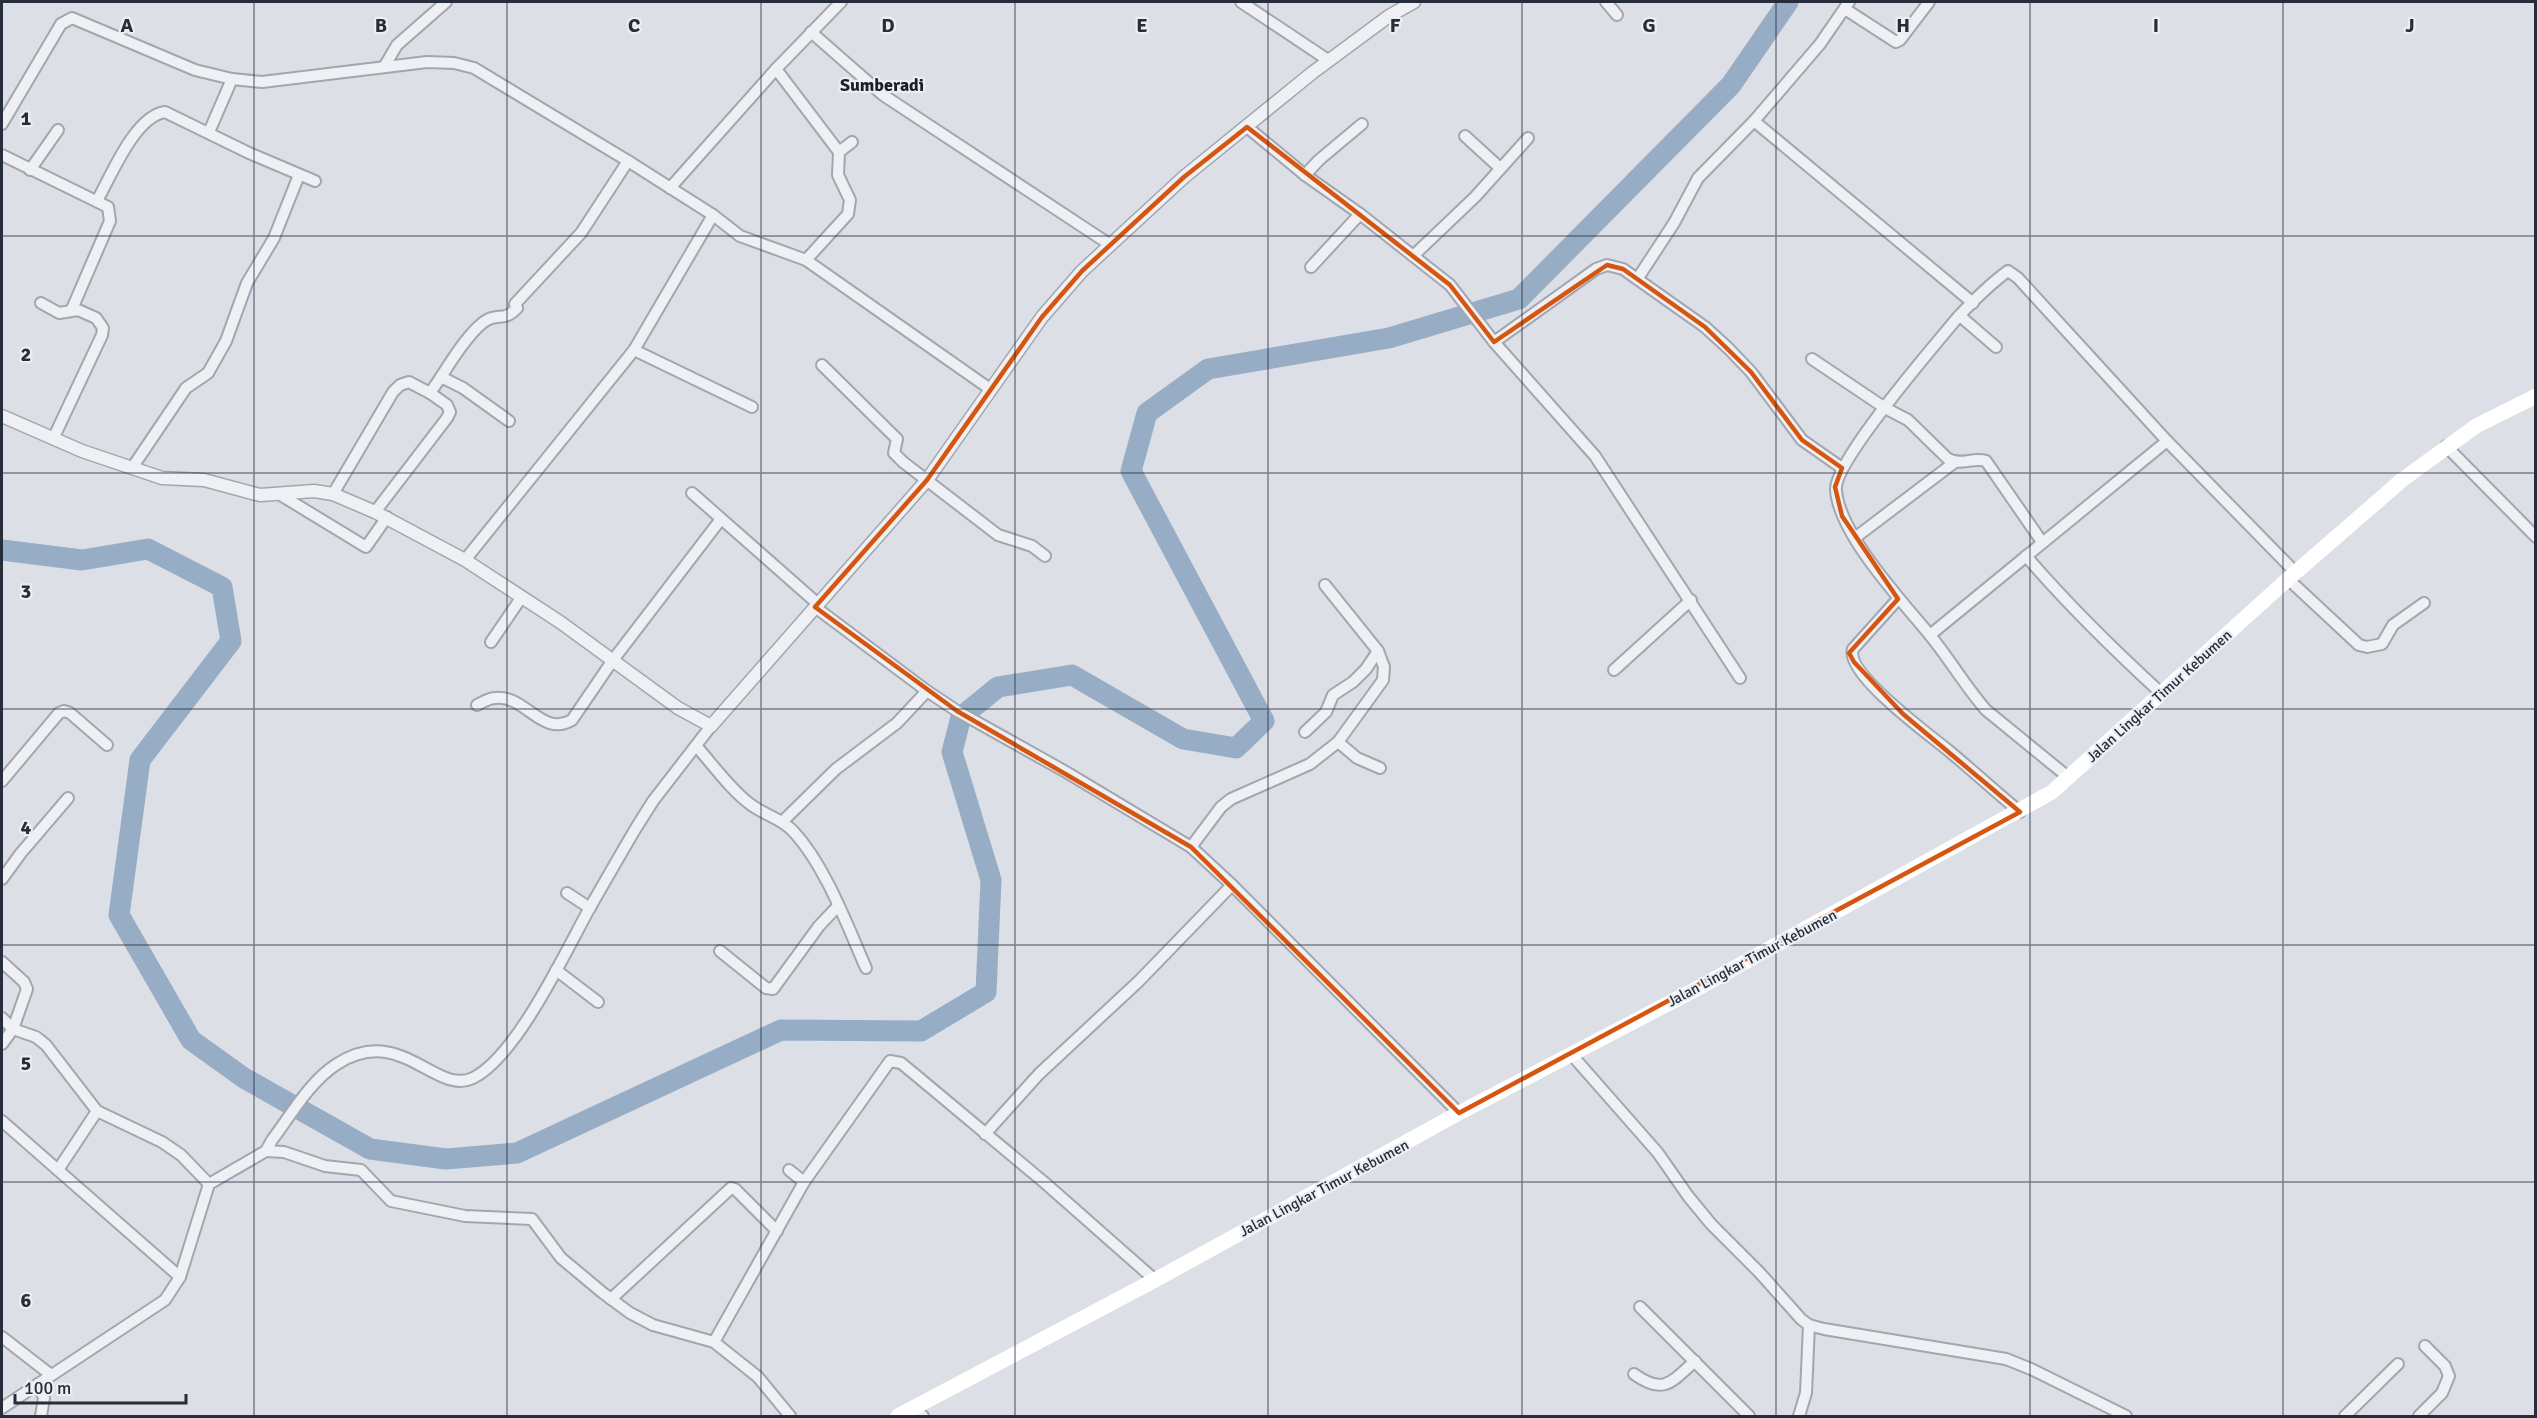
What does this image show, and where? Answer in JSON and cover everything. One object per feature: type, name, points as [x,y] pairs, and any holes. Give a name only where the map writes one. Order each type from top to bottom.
[{"type":"main road","name":"Jalan Lingkar Timur Kebumen","points":[[898,1416],[918,1413],[1459,1113],[1711,981],[2020,812],[2052,792],[2292,576],[2373,505],[2446,446],[2476,426],[2535,396]]},
{"type":"street","points":[[384,67],[397,45],[446,2]]},
{"type":"street","points":[[670,188],[776,69],[841,2]]},
{"type":"street","points":[[1241,2],[1328,60]]},
{"type":"street","points":[[1606,2],[1617,15]]},
{"type":"street","points":[[1638,278],[1674,223],[1696,181],[1754,121],[1820,45],[1847,5],[1896,42],[1900,40],[1929,2]]},
{"type":"street","points":[[2,1408],[156,1308],[172,1292],[180,1277],[209,1184],[266,1151],[315,1083],[335,1065],[351,1056],[365,1052],[399,1053],[422,1064],[440,1077],[454,1081],[464,1081],[474,1077],[491,1066],[510,1044],[556,970],[654,801],[711,726],[927,480],[1042,317],[1109,244],[1184,177],[1328,60],[1410,3]]},
{"type":"street","points":[[2,124],[61,24],[72,18],[195,70],[232,79],[262,82],[436,62],[454,63],[474,68],[628,161],[713,215],[740,236],[806,260],[990,389]]},
{"type":"street","points":[[811,32],[883,95],[1109,244]]},
{"type":"street","points":[[776,69],[839,152],[838,175],[850,200],[848,214],[806,260]]},
{"type":"street","points":[[209,132],[232,79]]},
{"type":"street","points":[[97,201],[140,128],[157,113],[165,112],[315,181]]},
{"type":"street","points":[[1754,121],[1973,303]]},
{"type":"street","points":[[1305,175],[1319,160],[1362,124]]},
{"type":"street","points":[[1247,127],[1305,175],[1360,214],[1450,285],[1492,339],[1595,456],[1740,678]]},
{"type":"street","points":[[30,170],[58,130]]},
{"type":"street","points":[[1466,136],[1500,168]]},
{"type":"street","points":[[1413,256],[1475,197],[1528,138]]},
{"type":"street","points":[[839,152],[852,142]]},
{"type":"street","points":[[2,155],[108,207],[110,221],[72,309],[59,313],[41,303]]},
{"type":"street","points":[[430,393],[474,332],[486,320],[510,315],[517,308],[514,304],[581,233],[628,161]]},
{"type":"street","points":[[132,468],[186,388],[205,375],[212,366],[226,341],[247,283],[274,238],[299,175]]},
{"type":"street","points":[[1311,267],[1360,214]]},
{"type":"street","points":[[465,560],[634,350],[713,215]]},
{"type":"street","points":[[1492,339],[1596,269],[1607,265],[1615,266],[1638,278],[1705,327],[1751,372],[1802,440],[1842,468]]},
{"type":"street","points":[[2068,777],[1986,710],[1930,635],[1888,588],[1842,516],[1835,487],[1842,468],[1885,408],[1960,316],[2008,271],[2018,278],[2292,576],[2359,645],[2367,647],[2382,644],[2393,625],[2424,603]]},
{"type":"street","points":[[53,439],[102,335],[103,328],[96,318],[72,309]]},
{"type":"street","points":[[1960,316],[1995,347]]},
{"type":"street","points":[[634,350],[752,407]]},
{"type":"street","points":[[1812,359],[1885,408],[1908,420],[1948,459],[1955,462]]},
{"type":"street","points":[[822,365],[897,439],[894,451],[898,458],[998,535],[1032,546],[1045,556]]},
{"type":"street","points":[[441,377],[463,388],[509,421]]},
{"type":"street","points":[[279,494],[366,547],[381,515],[450,412],[447,405],[409,382],[400,385],[393,392],[333,494]]},
{"type":"street","points":[[2,416],[53,439],[162,478],[204,480],[260,495],[300,490],[333,494],[381,515],[465,560],[560,622],[678,708],[711,726]]},
{"type":"street","points":[[1930,635],[2167,441]]},
{"type":"street","points":[[2446,446],[2535,537]]},
{"type":"street","points":[[1856,537],[1955,462],[1976,459],[1986,461],[2042,542]]},
{"type":"street","points":[[692,493],[817,605],[927,691],[957,711],[1191,847],[1232,885],[1459,1113]]},
{"type":"street","points":[[477,705],[494,698],[503,698],[514,701],[548,724],[564,725],[572,720],[613,660],[721,519]]},
{"type":"street","points":[[2026,556],[2055,591],[2109,646],[2162,694]]},
{"type":"street","points":[[1191,847],[1221,807],[1231,799],[1310,764],[1338,742],[1383,680],[1384,667],[1378,651],[1325,585]]},
{"type":"street","points":[[491,642],[521,598]]},
{"type":"street","points":[[1614,670],[1690,600]]},
{"type":"street","points":[[1898,600],[1853,649],[1851,654],[1854,662],[1874,686],[1903,714],[2020,812]]},
{"type":"street","points":[[1305,732],[1326,712],[1333,695],[1353,682],[1366,669],[1378,651]]},
{"type":"street","points":[[783,821],[837,769],[897,723],[927,691]]},
{"type":"street","points":[[2,781],[59,713],[64,711],[70,713],[107,745]]},
{"type":"street","points":[[1338,742],[1357,758],[1380,768]]},
{"type":"street","points":[[697,747],[747,802],[764,815],[783,821],[794,832],[835,897],[866,968]]},
{"type":"street","points":[[2,879],[68,798]]},
{"type":"street","points":[[984,1134],[1039,1074],[1139,981],[1232,885]]},
{"type":"street","points":[[567,893],[590,908]]},
{"type":"street","points":[[720,951],[766,988],[773,989],[819,927],[838,906]]},
{"type":"street","points":[[2,962],[24,982],[27,989],[14,1029],[2,1044]]},
{"type":"street","points":[[556,970],[598,1002]]},
{"type":"street","points":[[2,1018],[14,1029],[36,1037],[46,1045],[97,1111],[162,1142],[182,1155],[209,1184]]},
{"type":"street","points":[[1571,1054],[1659,1153],[1688,1196],[1711,1224],[1809,1325],[2006,1359],[2126,1416]]},
{"type":"street","points":[[714,1342],[804,1182],[890,1061],[902,1064],[1045,1183],[1155,1280]]},
{"type":"street","points":[[58,1170],[97,1111]]},
{"type":"street","points":[[2,1121],[180,1277]]},
{"type":"street","points":[[266,1151],[284,1152],[325,1166],[364,1174],[391,1201],[465,1216],[532,1219],[561,1258],[611,1299],[630,1313],[653,1325],[714,1342],[758,1377],[790,1416]]},
{"type":"street","points":[[789,1170],[804,1182]]},
{"type":"street","points":[[611,1299],[731,1188],[777,1231]]},
{"type":"street","points":[[1641,1308],[1749,1416]]},
{"type":"street","points":[[1799,1416],[1806,1393],[1809,1325]]},
{"type":"street","points":[[2,1337],[51,1375]]},
{"type":"street","points":[[2420,1416],[2442,1393],[2449,1376],[2445,1366],[2425,1346]]},
{"type":"street","points":[[1634,1374],[1648,1384],[1662,1385],[1681,1374],[1695,1361]]},
{"type":"street","points":[[2345,1416],[2398,1364]]},
{"type":"street","points":[[38,1384],[44,1398],[41,1416]]},
{"type":"highlighted area","points":[[1247,127],[1450,285],[1494,342],[1607,265],[1623,269],[1705,327],[1751,372],[1802,440],[1842,468],[1835,487],[1842,516],[1898,599],[1849,653],[1854,662],[1903,714],[2020,812],[1459,1113],[1191,847],[957,711],[815,607],[927,480],[1042,317],[1082,271],[1184,177]]},
{"type":"waterway","points":[[2,550],[82,560],[148,549],[222,587],[231,641],[140,760],[119,915],[191,1040],[244,1078],[370,1149],[446,1159],[517,1153],[781,1030],[921,1031],[986,992],[991,880],[952,752],[961,717],[998,687],[1072,675],[1183,739],[1236,748],[1264,721],[1131,471],[1147,413],[1208,369],[1389,338],[1519,299],[1731,85],[1788,2]]},
{"type":"district","name":"Sumberadi","points":[[882,85]]}]
